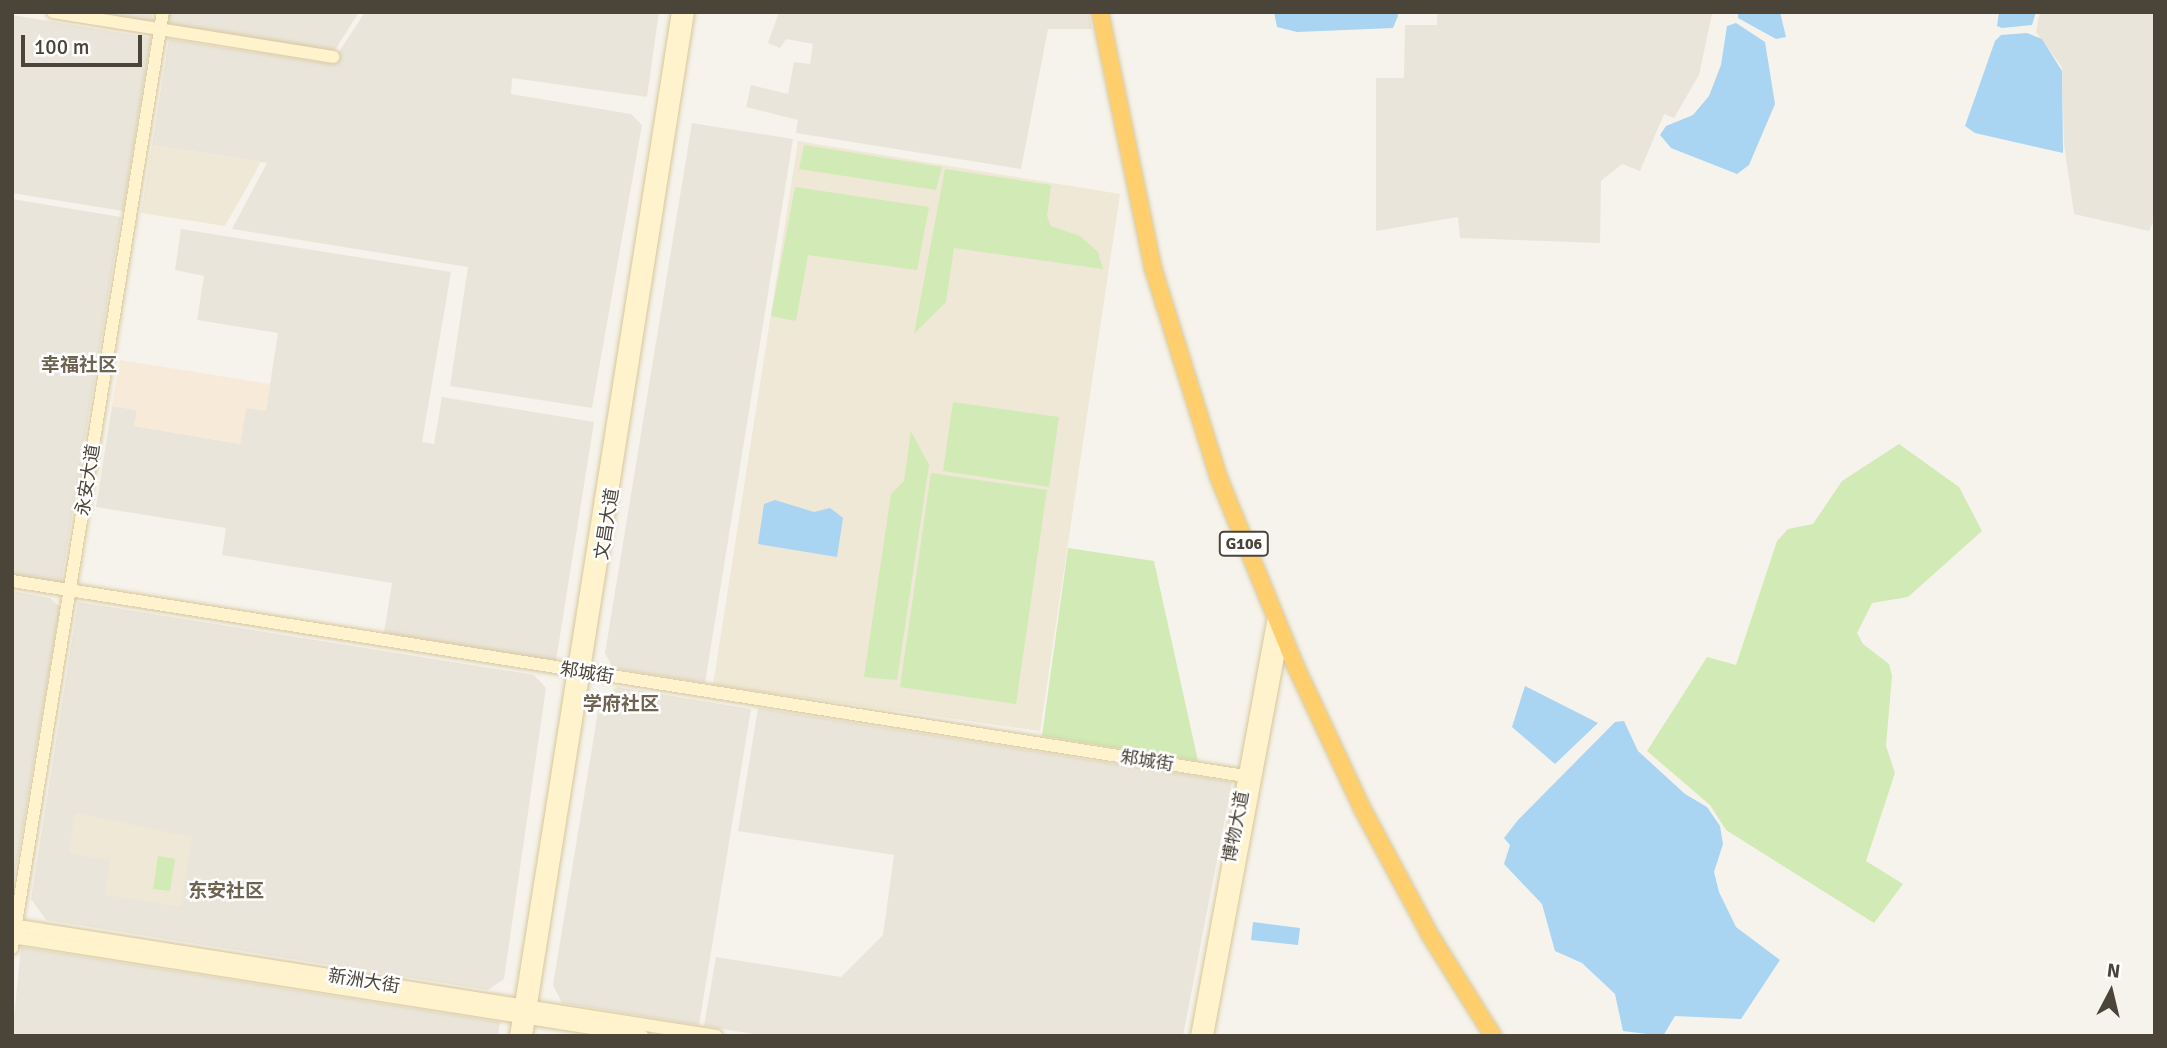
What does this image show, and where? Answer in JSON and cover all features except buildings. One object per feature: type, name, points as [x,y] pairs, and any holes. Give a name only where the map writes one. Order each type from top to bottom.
[{"type":"highway","name":"G106","points":[[1100,12],[1133,187],[1177,354],[1214,465],[1282,634],[1387,856],[1493,1036]]},
{"type":"main road","points":[[53,12],[333,57]]},
{"type":"main road","name":"永安大道","points":[[13,935],[163,12]]},
{"type":"main road","name":"文昌大道","points":[[579,672],[678,12]]},
{"type":"main road","name":"文昌大道","points":[[526,1036],[525,1012],[688,12]]},
{"type":"main road","name":"邾城街","points":[[12,581],[1245,776]]},
{"type":"main road","name":"博物大道","points":[[1197,1036],[1275,617]]},
{"type":"main road","name":"博物大道","points":[[1207,1036],[1282,634]]},
{"type":"main road","name":"新洲大街","points":[[13,935],[525,1012],[716,1036]]},
{"type":"main road","name":"文昌大道","points":[[516,1036],[525,1012]]},
{"type":"main road","name":"新洲大街","points":[[525,1012],[642,1036]]},
{"type":"shaded area","points":[[91,12],[153,12],[151,22]]},
{"type":"shaded area","points":[[168,12],[359,12],[333,53],[166,26]]},
{"type":"shaded area","points":[[365,12],[659,12],[647,97],[512,78],[511,94],[631,114],[642,125],[592,408],[450,386],[468,267],[232,229],[267,163],[152,145],[169,39],[331,64]]},
{"type":"shaded area","points":[[779,12],[1089,12],[1092,29],[1048,29],[1021,169],[796,133],[798,120],[746,107],[751,85],[788,94],[794,62],[810,64],[813,44],[786,39],[780,48],[768,43]]},
{"type":"shaded area","points":[[1437,12],[1725,12],[1712,14],[1699,75],[1674,118],[1664,114],[1640,171],[1622,164],[1601,181],[1600,243],[1460,238],[1458,217],[1376,231],[1376,78],[1404,78],[1405,25],[1437,25]]},
{"type":"shaded area","points":[[2040,12],[2155,12],[2155,218],[2149,231],[2074,214],[2064,144],[2062,67],[2036,32]]},
{"type":"shaded area","points":[[12,15],[151,38],[123,211],[12,193]]},
{"type":"shaded area","points":[[692,123],[793,139],[705,683],[613,668],[605,653]]},
{"type":"shaded area","points":[[798,141],[1120,194],[1040,731],[713,685]]},
{"type":"shaded area","points":[[152,145],[261,162],[225,226],[141,213]]},
{"type":"shaded area","points":[[12,199],[121,217],[61,584],[12,576]]},
{"type":"shaded area","points":[[181,229],[451,272],[422,442],[434,444],[442,397],[594,422],[556,661],[384,633],[392,583],[222,555],[226,528],[96,507],[112,406],[137,410],[135,426],[240,444],[246,407],[266,410],[278,333],[197,320],[204,276],[175,270]]},
{"type":"shaded area","points":[[120,360],[270,384],[266,411],[246,408],[240,444],[134,426],[137,410],[112,406]]},
{"type":"shaded area","points":[[12,591],[50,598],[60,607],[12,892]]},
{"type":"shaded area","points":[[78,602],[534,675],[546,688],[504,979],[488,990],[46,920],[31,899]]},
{"type":"shaded area","points":[[617,687],[751,709],[699,1025],[562,1003],[553,985],[600,699]]},
{"type":"shaded area","points":[[758,708],[1232,782],[1183,1036],[765,1036],[704,1026],[716,957],[841,977],[883,935],[894,855],[738,831]]},
{"type":"shaded area","points":[[75,813],[192,837],[181,907],[105,895],[110,860],[69,853]]},
{"type":"shaded area","points":[[21,947],[500,1022],[498,1036],[12,1036]]},
{"type":"green space","points":[[804,145],[942,167],[936,190],[799,169]]},
{"type":"green space","points":[[945,169],[1051,185],[1047,216],[1051,226],[1080,236],[1098,252],[1103,269],[954,248],[946,302],[914,334]]},
{"type":"green space","points":[[795,187],[929,207],[917,270],[808,255],[796,321],[771,316]]},
{"type":"green space","points":[[953,402],[1059,417],[1049,487],[943,471]]},
{"type":"green space","points":[[911,431],[929,465],[897,680],[864,677],[891,494],[904,481]]},
{"type":"green space","points":[[1899,444],[1959,487],[1982,531],[1908,597],[1872,603],[1857,633],[1863,644],[1889,664],[1892,676],[1886,746],[1895,773],[1866,861],[1903,884],[1874,923],[1726,830],[1710,805],[1647,751],[1707,657],[1736,665],[1777,541],[1788,529],[1813,524],[1842,481]]},
{"type":"green space","points":[[931,473],[1047,490],[1016,704],[900,687]]},
{"type":"green space","points":[[1068,548],[1154,561],[1198,761],[1042,736]]},
{"type":"green space","points":[[158,856],[175,859],[170,891],[153,889]]},
{"type":"water","points":[[1274,12],[1397,12],[1398,16],[1393,28],[1297,32],[1277,27]]},
{"type":"water","points":[[1738,12],[1780,12],[1786,37],[1776,39],[1738,18]]},
{"type":"water","points":[[1999,12],[2036,12],[2032,25],[2002,28],[1997,26]]},
{"type":"water","points":[[1736,23],[1765,42],[1775,104],[1749,165],[1737,174],[1671,148],[1660,135],[1666,126],[1693,115],[1709,96],[1721,65],[1727,26]]},
{"type":"water","points":[[2027,33],[2042,39],[2062,71],[2063,153],[1975,133],[1965,126],[1995,41],[2001,35]]},
{"type":"water","points":[[775,500],[814,512],[830,508],[843,518],[837,557],[758,544],[764,504]]},
{"type":"water","points":[[1525,686],[1598,723],[1555,764],[1512,727]]},
{"type":"water","points":[[1624,721],[1638,751],[1685,794],[1707,807],[1720,826],[1723,844],[1714,872],[1719,892],[1736,927],[1780,960],[1741,1019],[1675,1016],[1663,1036],[1623,1031],[1615,994],[1582,963],[1555,951],[1542,904],[1504,864],[1510,845],[1504,838],[1518,820],[1615,722]]},
{"type":"water","points":[[1253,922],[1300,928],[1298,945],[1251,940]]},
{"type":"district","name":"幸福社区","points":[[79,366]]},
{"type":"district","name":"学府社区","points":[[621,705]]},
{"type":"district","name":"东安社区","points":[[226,892]]}]
